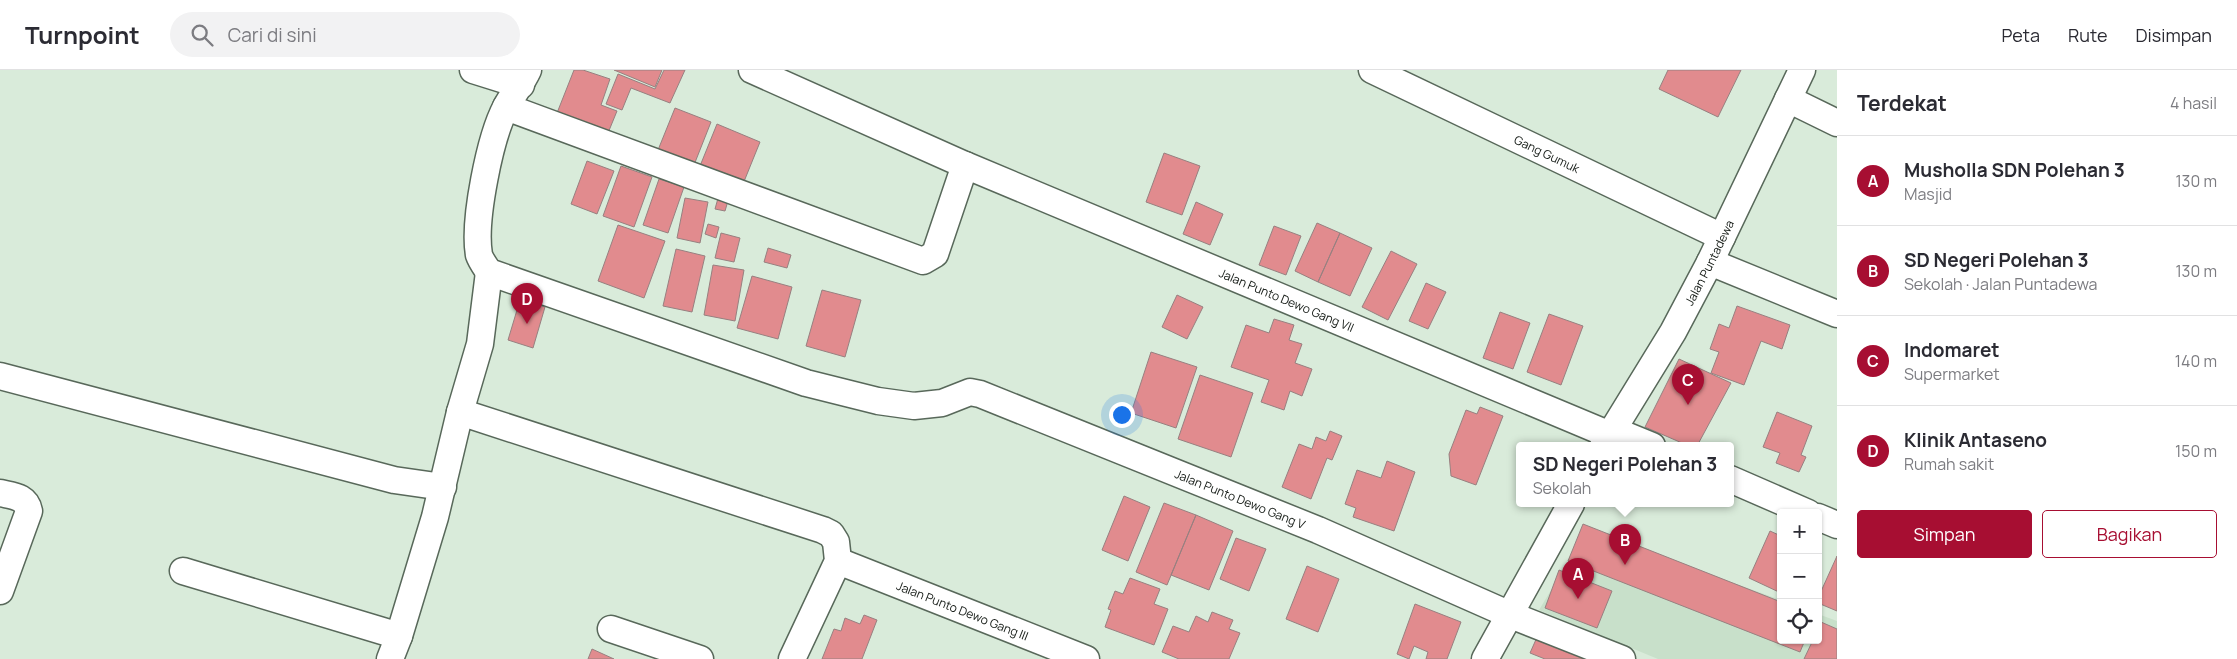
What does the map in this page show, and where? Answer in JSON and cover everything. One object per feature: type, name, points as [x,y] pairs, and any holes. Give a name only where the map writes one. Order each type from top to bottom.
[{"type":"street","points":[[183,571],[395,648],[443,487],[460,412],[480,344],[489,272],[480,255],[482,188],[497,131],[506,107],[524,77],[473,70]]},
{"type":"street","name":"Jalan Punto Dewo Gang VII","points":[[752,70],[965,165],[1609,437],[1633,442]]},
{"type":"street","name":"Gang Gumuk","points":[[1372,70],[1722,237]]},
{"type":"street","name":"Jalan Puntadewa","points":[[1609,437],[1673,332],[1710,262],[1802,70]]},
{"type":"street","points":[[1788,99],[1837,123]]},
{"type":"street","points":[[506,107],[923,261],[935,254],[965,165]]},
{"type":"street","points":[[1710,262],[1837,314]]},
{"type":"street","name":"Jalan Punto Dewo Gang V","points":[[489,272],[806,383],[878,401],[914,406],[942,403],[970,392],[1007,404],[1130,456],[1318,530],[1508,614],[1622,659]]},
{"type":"street","points":[[0,376],[394,480],[443,487]]},
{"type":"street","points":[[460,412],[831,534],[836,542],[838,561],[792,659]]},
{"type":"street","points":[[1734,481],[1799,509]]},
{"type":"street","points":[[0,493],[22,498],[27,504],[29,511],[0,591]]},
{"type":"street","points":[[1485,659],[1508,614],[1569,507]]},
{"type":"street","points":[[1822,519],[1837,525]]},
{"type":"street","name":"Jalan Punto Dewo Gang III","points":[[838,561],[1086,659]]},
{"type":"street","points":[[611,628],[700,659]]},
{"type":"shaded area","points":[[1587,530],[1777,599],[1777,644],[1822,644],[1822,615],[1837,621],[1837,659],[1658,659],[1539,610]]},
{"type":"building","points":[[574,70],[583,70],[610,79],[601,105],[617,111],[608,133],[557,113]]},
{"type":"building","points":[[614,70],[662,70],[655,87]]},
{"type":"building","points":[[664,70],[685,70],[670,103],[631,88],[622,110],[606,104],[618,74],[655,89]]},
{"type":"building","points":[[1668,70],[1741,70],[1718,117],[1659,89]]},
{"type":"building","points":[[675,108],[711,122],[694,165],[658,150]]},
{"type":"building","points":[[717,124],[760,142],[743,184],[700,166]]},
{"type":"building","points":[[1164,153],[1200,166],[1182,215],[1146,202]]},
{"type":"building","points":[[587,161],[614,171],[597,214],[571,204]]},
{"type":"building","points":[[621,166],[652,177],[634,227],[603,216]]},
{"type":"building","points":[[659,179],[684,187],[668,233],[643,225]]},
{"type":"building","points":[[720,191],[730,194],[725,211],[715,209]]},
{"type":"building","points":[[685,198],[708,202],[700,243],[677,238]]},
{"type":"building","points":[[1196,202],[1223,214],[1210,245],[1183,234]]},
{"type":"building","points":[[1317,223],[1340,233],[1318,282],[1295,271]]},
{"type":"building","points":[[708,224],[719,227],[716,238],[705,234]]},
{"type":"building","points":[[618,225],[665,241],[644,298],[598,281]]},
{"type":"building","points":[[1274,226],[1301,236],[1286,275],[1259,265]]},
{"type":"building","points":[[721,233],[740,238],[734,262],[715,258]]},
{"type":"building","points":[[1340,233],[1372,248],[1350,296],[1318,282]]},
{"type":"building","points":[[768,248],[791,255],[787,268],[764,262]]},
{"type":"building","points":[[676,249],[705,256],[692,312],[663,306]]},
{"type":"building","points":[[1391,251],[1417,264],[1388,320],[1362,307]]},
{"type":"building","points":[[713,265],[744,270],[735,321],[704,315]]},
{"type":"building","points":[[752,276],[792,287],[778,339],[737,328]]},
{"type":"building","points":[[1426,283],[1446,292],[1428,329],[1409,321]]},
{"type":"building","points":[[822,290],[861,300],[845,357],[806,346]]},
{"type":"building","points":[[1177,295],[1203,307],[1187,339],[1162,327]]},
{"type":"building","points":[[520,300],[545,307],[533,348],[508,340]]},
{"type":"building","points":[[1737,306],[1790,325],[1782,349],[1761,341],[1744,385],[1711,373],[1719,352],[1710,349],[1719,324],[1729,328]]},
{"type":"building","points":[[1500,312],[1530,323],[1513,369],[1483,358]]},
{"type":"building","points":[[1549,314],[1583,326],[1561,385],[1527,372]]},
{"type":"building","points":[[1274,319],[1294,325],[1289,340],[1302,344],[1295,363],[1312,369],[1302,396],[1290,391],[1284,410],[1261,402],[1269,380],[1231,367],[1246,325],[1269,333]]},
{"type":"building","points":[[1151,352],[1197,367],[1176,428],[1131,413]]},
{"type":"building","points":[[1679,359],[1731,383],[1699,442],[1680,442],[1645,427]]},
{"type":"building","points":[[1200,375],[1253,393],[1231,457],[1178,439]]},
{"type":"building","points":[[1480,407],[1503,416],[1476,485],[1451,476],[1449,454],[1466,410],[1477,414]]},
{"type":"building","points":[[1777,412],[1812,426],[1801,455],[1806,457],[1799,472],[1776,463],[1780,453],[1763,447]]},
{"type":"building","points":[[1330,431],[1342,436],[1332,460],[1327,458],[1311,499],[1282,487],[1299,444],[1312,449],[1316,437],[1326,441]]},
{"type":"building","points":[[1387,461],[1415,472],[1394,531],[1353,517],[1356,508],[1345,504],[1357,470],[1381,478]]},
{"type":"building","points":[[1124,496],[1150,507],[1128,561],[1102,550]]},
{"type":"building","points":[[1164,503],[1196,515],[1167,585],[1136,572]]},
{"type":"building","points":[[1196,515],[1233,531],[1209,590],[1171,575]]},
{"type":"building","points":[[1583,524],[1777,600],[1777,643],[1568,561]]},
{"type":"building","points":[[1770,531],[1777,534],[1777,591],[1749,578]]},
{"type":"building","points":[[1236,538],[1266,549],[1249,591],[1220,579]]},
{"type":"building","points":[[1837,556],[1837,611],[1822,605],[1822,589]]},
{"type":"building","points":[[1307,566],[1339,579],[1318,632],[1286,619]]},
{"type":"building","points":[[1559,570],[1612,591],[1597,628],[1545,608]]},
{"type":"building","points":[[1130,578],[1160,589],[1154,604],[1168,609],[1154,645],[1105,627],[1111,610],[1108,609],[1115,591],[1123,594]]},
{"type":"building","points":[[1415,604],[1461,622],[1447,659],[1426,659],[1428,652],[1414,646],[1409,659],[1397,654]]},
{"type":"building","points":[[1212,612],[1233,620],[1229,629],[1240,633],[1229,659],[1179,659],[1162,652],[1173,626],[1189,632],[1196,616],[1208,622]]},
{"type":"building","points":[[864,615],[877,620],[862,659],[822,659],[834,629],[841,631],[845,618],[860,624]]},
{"type":"building","points":[[1822,622],[1837,629],[1837,659],[1804,659],[1811,644],[1822,644]]},
{"type":"building","points":[[1538,635],[1589,659],[1545,659],[1530,653]]},
{"type":"building","points":[[1780,644],[1803,644],[1800,652]]},
{"type":"building","points":[[592,649],[614,659],[588,659]]},
{"type":"place","name":"Klinik Antaseno","points":[[527,324]]},
{"type":"place","name":"Indomaret","points":[[1688,405]]},
{"type":"place","name":"SD Negeri Polehan 3","points":[[1625,565]]},
{"type":"place","name":"Musholla SDN Polehan 3","points":[[1578,599]]}]
